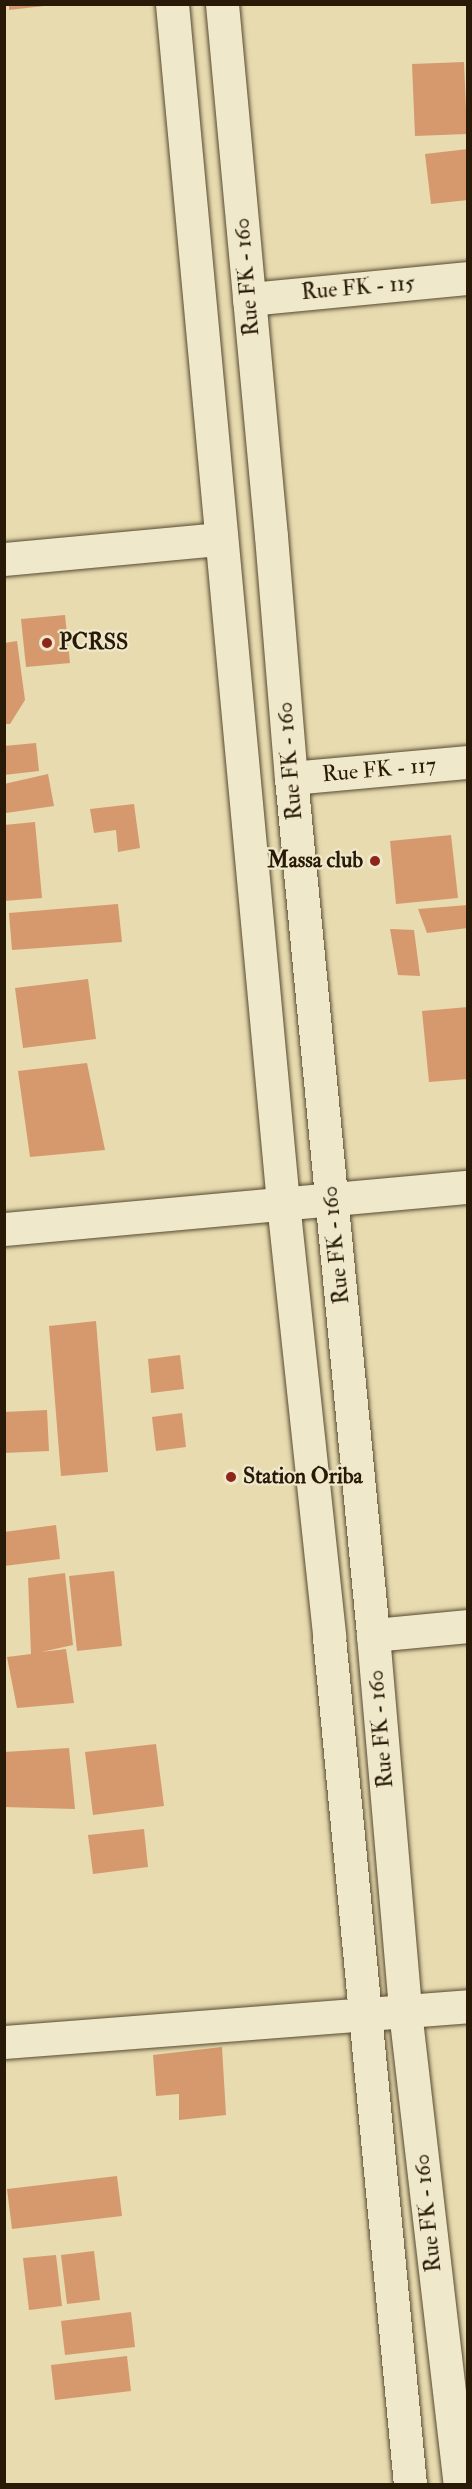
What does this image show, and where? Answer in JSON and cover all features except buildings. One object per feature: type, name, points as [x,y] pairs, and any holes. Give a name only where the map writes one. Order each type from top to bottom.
[{"type":"main road","name":"Rue FK - 160","points":[[172,4],[220,539],[246,779],[283,1203],[330,1649],[410,2484]]},
{"type":"main road","name":"Rue FK - 160","points":[[222,4],[291,778],[373,1635],[405,2011],[458,2402],[460,2484]]},
{"type":"main road","name":"Rue FK - 115","points":[[249,299],[468,278]]},
{"type":"main road","points":[[4,559],[220,539]]},
{"type":"main road","name":"Rue FK - 117","points":[[291,778],[468,762]]},
{"type":"main road","points":[[4,1229],[468,1187]]},
{"type":"main road","points":[[373,1635],[468,1626]]},
{"type":"main road","points":[[4,2042],[468,2006]]},
{"type":"place","name":"PCRSS","points":[[47,643]]},
{"type":"place","name":"Massa club","points":[[375,861]]},
{"type":"place","name":"Station Oriba","points":[[231,1477]]}]
